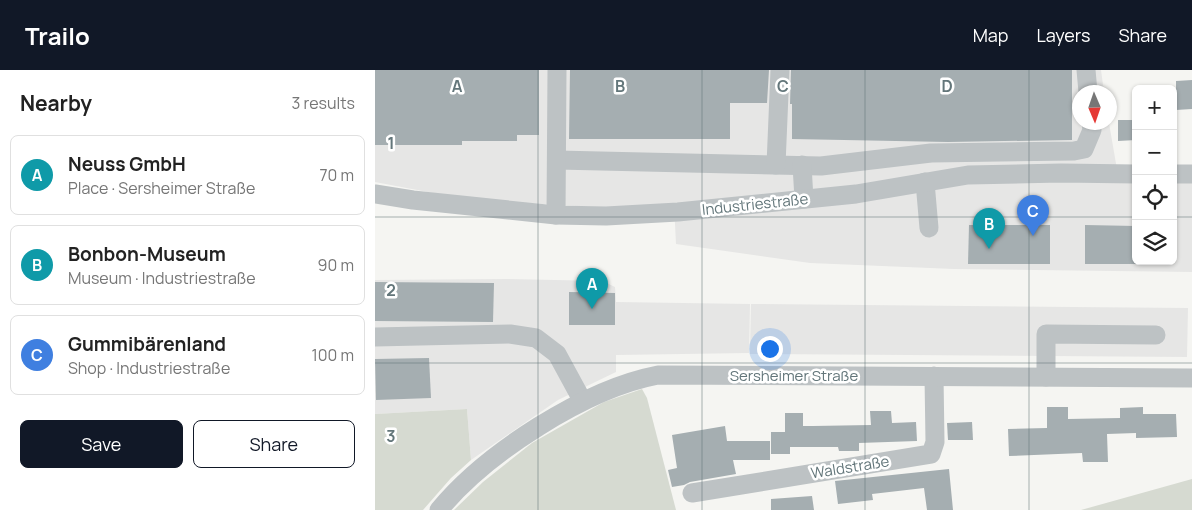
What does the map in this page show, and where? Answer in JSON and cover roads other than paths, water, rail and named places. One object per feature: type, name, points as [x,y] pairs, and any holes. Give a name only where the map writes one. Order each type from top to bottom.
[{"type":"street","points":[[556,215],[557,70]]},
{"type":"street","points":[[777,165],[780,70]]},
{"type":"street","points":[[1086,70],[1087,85]]},
{"type":"street","points":[[557,160],[821,166],[931,153],[1073,151],[1085,149],[1092,130]]},
{"type":"street","points":[[802,165],[804,198]]},
{"type":"street","name":"Industriestraße","points":[[375,194],[413,200],[556,215],[606,216],[678,212],[856,194],[968,175],[1132,174]]},
{"type":"street","points":[[1177,174],[1192,174]]},
{"type":"street","points":[[925,182],[929,228]]},
{"type":"street","points":[[375,337],[510,334],[536,338],[557,354],[582,400]]},
{"type":"street","points":[[1046,377],[1046,334],[1156,335]]},
{"type":"street","name":"Sersheimer Straße","points":[[439,510],[473,476],[503,452],[582,400],[637,379],[658,375],[1192,378]]},
{"type":"street","name":"Waldstraße","points":[[692,493],[931,454],[935,442],[934,376]]},
{"type":"place","name":"Gummibärenland","points":[[1033,236]]},
{"type":"place","name":"Bonbon-Museum","points":[[989,249]]},
{"type":"place","name":"Neuss GmbH","points":[[592,309]]}]
